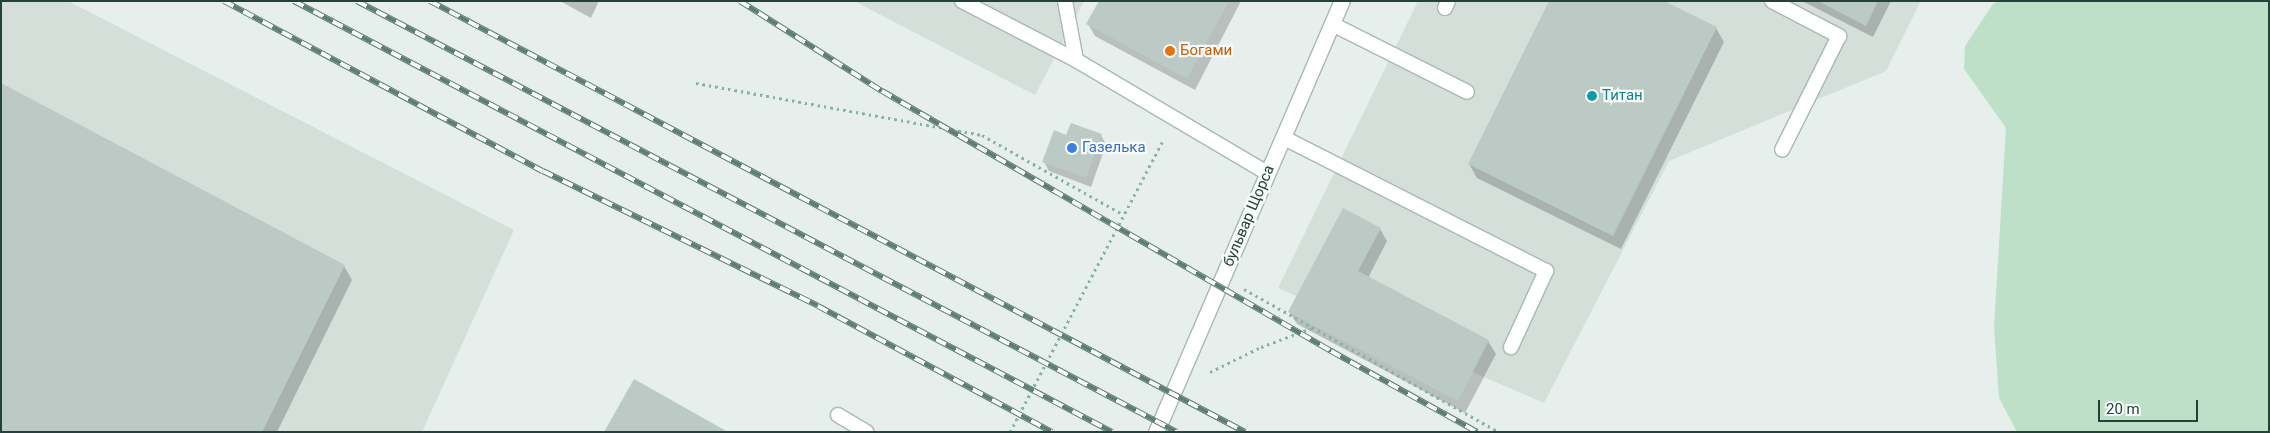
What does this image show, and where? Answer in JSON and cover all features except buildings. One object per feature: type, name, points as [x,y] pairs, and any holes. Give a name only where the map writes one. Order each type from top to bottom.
[{"type":"main road","name":"бульвар Щорса","points":[[1156,432],[1342,1]]},
{"type":"lane","points":[[962,1],[1076,60],[1267,173]]},
{"type":"lane","points":[[1065,1],[1076,60]]},
{"type":"lane","points":[[1772,1],[1839,36],[1782,150]]},
{"type":"lane","points":[[1332,24],[1467,92]]},
{"type":"lane","points":[[1284,138],[1546,271],[1511,347]]},
{"type":"lane","points":[[838,415],[866,432]]},
{"type":"path","points":[[696,83],[982,135],[1122,214]]},
{"type":"path","points":[[1010,432],[1122,214],[1174,118]]},
{"type":"path","points":[[1222,277],[1499,432]]},
{"type":"path","points":[[1173,392],[1261,347],[1313,328]]},
{"type":"shaded area","points":[[1,1],[68,1],[514,230],[422,432],[1,432]]},
{"type":"shaded area","points":[[854,1],[1084,1],[1035,95]]},
{"type":"shaded area","points":[[1418,1],[1921,1],[1886,71],[1669,161],[1544,403],[1278,288]]},
{"type":"green space","points":[[1998,1],[2269,1],[2269,432],[2017,432],[1999,398],[1994,326],[2006,128],[1964,69],[1965,46],[1993,4]]},
{"type":"railway","points":[[224,1],[543,171],[818,306],[1052,432]]},
{"type":"railway","points":[[294,1],[1112,432]]},
{"type":"railway","points":[[357,1],[1177,432]]},
{"type":"railway","points":[[430,1],[1245,432]]},
{"type":"railway","points":[[740,1],[882,91],[1331,351],[1477,432]]},
{"type":"place","name":"Богами","points":[[1170,51]]},
{"type":"place","name":"Титан","points":[[1592,96]]},
{"type":"place","name":"Газелька","points":[[1072,148]]}]
